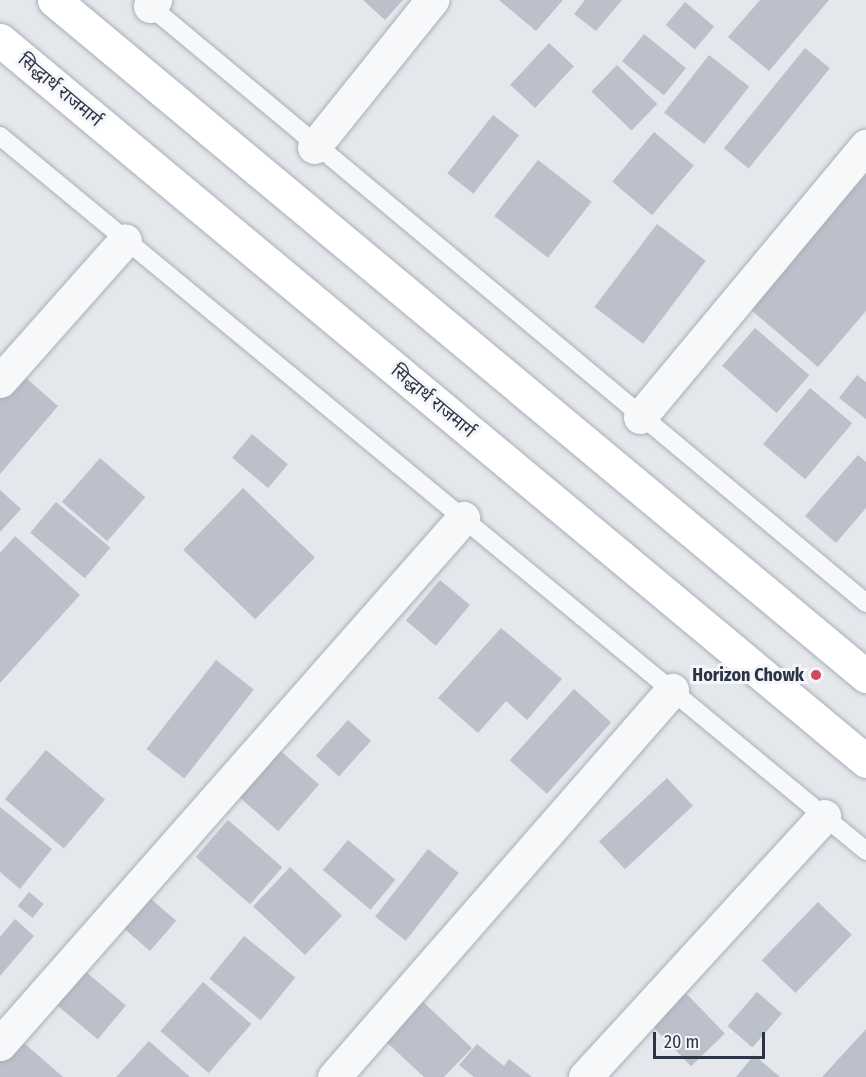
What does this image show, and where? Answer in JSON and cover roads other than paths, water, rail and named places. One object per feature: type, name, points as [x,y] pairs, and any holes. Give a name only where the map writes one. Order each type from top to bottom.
[{"type":"highway","points":[[54,0],[866,676]]},
{"type":"highway","name":"सिद्धार्थ राजमार्ग","points":[[0,40],[866,761]]},
{"type":"street","points":[[314,147],[432,0]]},
{"type":"street","points":[[640,417],[866,146]]},
{"type":"street","points":[[0,381],[125,240]]},
{"type":"street","points":[[0,1044],[463,518]]},
{"type":"street","points":[[334,1077],[672,690]]},
{"type":"street","points":[[585,1077],[824,816]]},
{"type":"lane","points":[[149,2],[314,147],[866,603]]},
{"type":"lane","points":[[0,136],[866,851]]},
{"type":"place","name":"Horizon Chowk","points":[[816,675]]}]
